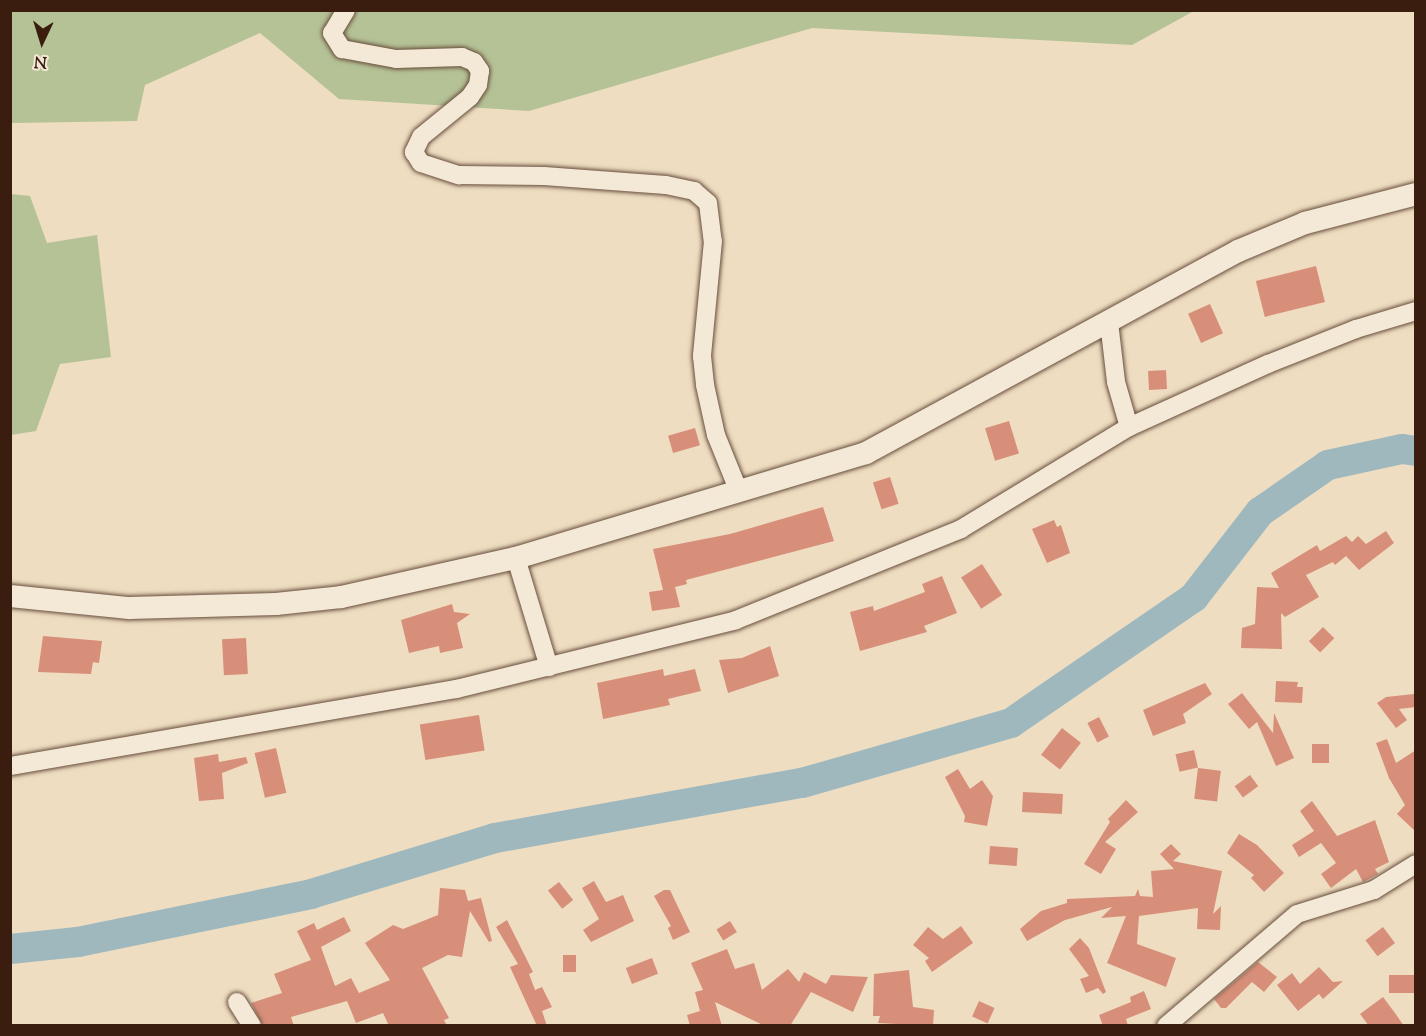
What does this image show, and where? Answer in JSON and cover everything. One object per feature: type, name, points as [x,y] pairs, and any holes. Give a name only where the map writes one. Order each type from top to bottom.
[{"type":"street","points":[[346,10],[332,33],[342,49],[396,59],[462,57],[474,62],[480,70],[478,85],[470,97],[421,137],[414,152],[421,163],[459,175],[544,176],[666,185],[694,191],[708,203],[713,241],[702,356],[705,385],[716,435],[740,492]]},
{"type":"street","points":[[10,596],[129,608],[276,604],[341,597],[516,558],[839,462],[892,441],[1272,236],[1305,223],[1416,194]]},
{"type":"street","points":[[10,766],[456,689],[693,633],[799,596],[961,529],[1129,427],[1268,364],[1416,310]]},
{"type":"street","points":[[1109,322],[1116,381],[1129,427]]},
{"type":"street","points":[[516,558],[549,667]]},
{"type":"street","points":[[1166,1026],[1298,914],[1374,890],[1416,864]]},
{"type":"street","points":[[237,1002],[252,1026]]},
{"type":"green space","points":[[11,11],[1194,11],[1132,45],[812,28],[529,111],[339,99],[260,33],[145,85],[137,121],[11,123]]},
{"type":"green space","points":[[11,194],[30,196],[47,243],[97,235],[111,357],[60,364],[36,431],[11,435]]},
{"type":"building","points":[[1316,266],[1325,302],[1265,317],[1256,281]]},
{"type":"building","points":[[1210,304],[1223,333],[1201,343],[1188,314]]},
{"type":"building","points":[[1166,370],[1167,389],[1149,390],[1148,371]]},
{"type":"building","points":[[1009,421],[1019,454],[995,461],[985,428]]},
{"type":"building","points":[[695,428],[700,445],[673,453],[668,436]]},
{"type":"building","points":[[890,477],[899,504],[882,509],[873,483]]},
{"type":"building","points":[[823,507],[834,541],[686,580],[687,584],[675,587],[680,607],[652,611],[649,592],[663,590],[653,549],[730,534]]},
{"type":"building","points":[[1054,520],[1057,527],[1061,525],[1070,553],[1047,563],[1032,529]]},
{"type":"building","points":[[1386,531],[1394,543],[1359,570],[1346,556],[1335,565],[1333,562],[1306,575],[1319,597],[1285,617],[1281,613],[1282,649],[1241,648],[1242,628],[1255,624],[1257,587],[1279,588],[1271,573],[1317,545],[1320,551],[1346,536],[1352,542],[1358,536],[1366,544]]},
{"type":"building","points":[[982,564],[1002,595],[981,609],[961,578]]},
{"type":"building","points":[[942,576],[957,613],[924,626],[927,632],[860,651],[850,612],[873,606],[874,611],[925,592],[922,584]]},
{"type":"building","points":[[452,604],[454,612],[470,614],[457,623],[463,648],[440,653],[439,646],[409,653],[401,620]]},
{"type":"building","points":[[1323,627],[1334,638],[1320,652],[1309,641]]},
{"type":"building","points":[[43,636],[102,641],[99,663],[93,662],[91,674],[38,672]]},
{"type":"building","points":[[246,638],[248,674],[224,675],[222,639]]},
{"type":"building","points":[[770,646],[779,676],[728,693],[719,660],[742,658]]},
{"type":"building","points":[[663,669],[664,676],[695,669],[701,691],[668,699],[670,705],[603,719],[597,683]]},
{"type":"building","points":[[1276,681],[1298,682],[1297,687],[1303,687],[1302,703],[1275,702]]},
{"type":"building","points":[[1205,683],[1212,694],[1183,714],[1186,723],[1153,736],[1143,710]]},
{"type":"building","points":[[1242,693],[1273,733],[1274,713],[1294,758],[1276,766],[1257,722],[1249,729],[1228,704]]},
{"type":"building","points":[[1414,694],[1416,707],[1399,709],[1407,720],[1396,728],[1377,703],[1386,697]]},
{"type":"building","points":[[479,715],[485,751],[425,760],[420,724]]},
{"type":"building","points":[[1099,717],[1109,737],[1097,743],[1087,723]]},
{"type":"building","points":[[1062,728],[1081,743],[1060,770],[1041,755]]},
{"type":"building","points":[[1387,739],[1396,763],[1416,750],[1416,832],[1397,814],[1405,805],[1389,778],[1376,743]]},
{"type":"building","points":[[1312,744],[1329,744],[1329,763],[1312,763]]},
{"type":"building","points":[[276,748],[286,793],[265,798],[255,753]]},
{"type":"building","points":[[1194,750],[1198,768],[1180,772],[1175,754]]},
{"type":"building","points":[[218,754],[219,762],[246,757],[248,763],[222,773],[224,799],[199,801],[194,758]]},
{"type":"building","points":[[1198,768],[1221,771],[1217,802],[1194,799]]},
{"type":"building","points":[[958,769],[970,789],[982,780],[993,796],[987,826],[964,822],[965,816],[945,777]]},
{"type":"building","points":[[1250,775],[1258,786],[1243,797],[1235,786]]},
{"type":"building","points":[[1023,792],[1063,794],[1062,814],[1022,812]]},
{"type":"building","points":[[1126,800],[1138,812],[1105,842],[1116,849],[1101,874],[1084,864],[1110,822],[1108,819]]},
{"type":"building","points":[[1312,801],[1337,836],[1375,820],[1389,862],[1375,869],[1378,874],[1363,882],[1356,869],[1331,888],[1321,874],[1336,863],[1321,843],[1299,857],[1292,845],[1314,831],[1300,811]]},
{"type":"building","points":[[1239,834],[1257,845],[1284,873],[1264,892],[1251,878],[1254,875],[1227,853]]},
{"type":"building","points":[[1171,844],[1181,854],[1173,861],[1222,871],[1213,914],[1221,906],[1220,930],[1197,929],[1198,908],[1139,916],[1137,944],[1176,958],[1166,987],[1107,963],[1126,916],[1101,918],[1112,907],[1065,920],[1027,941],[1020,929],[1041,911],[1067,903],[1067,899],[1135,896],[1138,889],[1140,896],[1153,897],[1151,871],[1174,869],[1160,854]]},
{"type":"building","points":[[990,846],[1018,848],[1017,866],[989,864]]},
{"type":"building","points":[[594,881],[606,902],[623,895],[634,921],[591,942],[583,930],[599,919],[582,888]]},
{"type":"building","points":[[559,882],[573,900],[562,909],[548,891]]},
{"type":"building","points":[[440,888],[465,890],[468,901],[481,898],[492,941],[489,942],[470,911],[462,957],[448,955],[422,968],[449,1018],[444,1020],[447,1026],[389,1026],[383,1013],[356,1023],[347,1001],[291,1017],[294,1026],[263,1026],[251,1003],[282,993],[274,974],[311,960],[297,931],[314,923],[317,930],[344,917],[351,931],[321,947],[335,986],[351,978],[359,993],[390,980],[365,943],[393,925],[403,929],[438,915]]},
{"type":"building","points":[[664,890],[670,890],[690,932],[673,940],[668,928],[671,926],[654,896]]},
{"type":"building","points":[[507,920],[533,972],[529,974],[535,990],[542,987],[552,1007],[542,1011],[547,1026],[537,1026],[510,967],[518,964],[496,927]]},
{"type":"building","points":[[730,921],[737,932],[723,941],[716,929]]},
{"type":"building","points":[[961,926],[973,943],[932,972],[925,961],[929,958],[913,945],[928,927],[943,939]]},
{"type":"building","points":[[1383,927],[1395,943],[1377,956],[1365,940]]},
{"type":"building","points":[[1080,938],[1089,948],[1106,992],[1103,994],[1098,988],[1086,993],[1080,979],[1089,976],[1069,949]]},
{"type":"building","points":[[727,949],[735,969],[754,963],[762,990],[788,969],[799,982],[804,972],[826,984],[831,975],[868,977],[853,1012],[811,992],[790,1026],[765,1026],[715,1002],[722,1026],[690,1026],[687,1015],[700,1011],[695,992],[703,990],[691,963]]},
{"type":"building","points":[[563,955],[576,955],[576,972],[563,972]]},
{"type":"building","points":[[652,958],[658,974],[632,984],[626,968]]},
{"type":"building","points":[[1258,962],[1277,977],[1264,992],[1252,982],[1226,1008],[1221,1008],[1214,999]]},
{"type":"building","points":[[1319,967],[1333,982],[1343,981],[1323,999],[1319,994],[1298,1011],[1277,985],[1292,973],[1300,984]]},
{"type":"building","points":[[909,970],[913,1007],[934,1010],[933,1026],[878,1023],[880,1016],[873,1016],[874,974]]},
{"type":"building","points":[[1389,975],[1416,975],[1416,993],[1389,993]]},
{"type":"building","points":[[1144,991],[1151,1009],[1126,1019],[1128,1026],[1103,1026],[1099,1015],[1131,1002],[1130,997]]},
{"type":"building","points":[[1383,997],[1404,1026],[1369,1026],[1360,1014]]},
{"type":"building","points":[[979,1001],[995,1008],[988,1023],[972,1017]]},
{"type":"waterway","points":[[10,949],[78,942],[311,894],[495,838],[802,783],[1011,723],[1194,597],[1260,512],[1328,465],[1402,449],[1416,451]]}]
